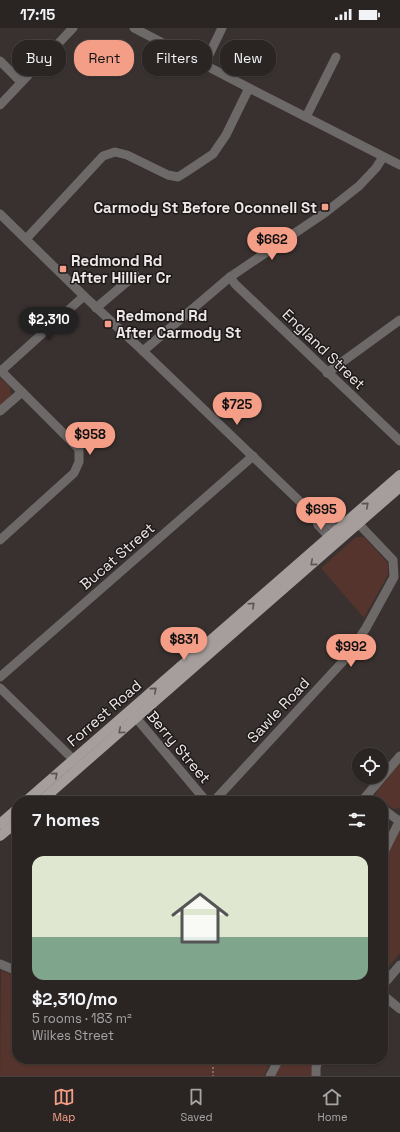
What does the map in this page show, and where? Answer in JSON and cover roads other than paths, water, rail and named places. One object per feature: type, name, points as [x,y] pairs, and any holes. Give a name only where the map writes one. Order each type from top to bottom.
[{"type":"main road","name":"Forrest Road","points":[[33,796],[76,763],[336,537],[400,475]]},
{"type":"main road","name":"Forrest Road","points":[[355,520],[400,487]]},
{"type":"main road","name":"Forrest Road","points":[[45,796],[76,763]]},
{"type":"main road","points":[[0,824],[12,813]]},
{"type":"main road","points":[[0,836],[12,826]]},
{"type":"street","points":[[0,105],[73,28]]},
{"type":"street","points":[[134,28],[157,40]]},
{"type":"street","points":[[212,49],[222,28]]},
{"type":"street","points":[[306,117],[336,57]]},
{"type":"street","points":[[0,60],[21,82]]},
{"type":"street","points":[[212,69],[400,165]]},
{"type":"street","points":[[26,239],[103,156],[115,152],[127,155],[168,175],[178,176],[192,169],[213,154],[220,145],[249,88]]},
{"type":"street","points":[[144,351],[230,277],[326,212],[359,186],[376,168],[383,157]]},
{"type":"street","points":[[0,214],[96,308],[144,351],[316,517],[318,525],[336,537]]},
{"type":"street","points":[[96,308],[135,275]]},
{"type":"street","name":"England Street","points":[[230,277],[327,373],[400,441]]},
{"type":"street","points":[[0,540],[74,473],[79,462],[79,450],[0,371],[84,296]]},
{"type":"street","points":[[327,373],[400,320]]},
{"type":"street","points":[[0,411],[22,392]]},
{"type":"street","name":"Bucat Street","points":[[0,677],[253,456]]},
{"type":"street","name":"Sawle Road","points":[[219,796],[347,657],[366,628],[394,577],[393,560],[355,520]]},
{"type":"street","points":[[0,688],[76,763]]},
{"type":"street","name":"Berry Street","points":[[133,714],[202,796]]},
{"type":"street","points":[[369,796],[400,756]]},
{"type":"street","points":[[388,812],[400,820],[388,844]]},
{"type":"street","points":[[0,964],[12,969]]},
{"type":"street","points":[[388,979],[400,965]]},
{"type":"street","points":[[388,999],[400,1009]]},
{"type":"street","points":[[270,1076],[276,1064]]},
{"type":"street","points":[[316,1076],[317,1064]]},
{"type":"place","name":"Carmody St Before Oconnell St","points":[[325,207]]},
{"type":"place","name":"Redmond Rd After Hillier Cr","points":[[63,269]]},
{"type":"place","name":"Redmond Rd After Carmody St","points":[[108,324]]}]
